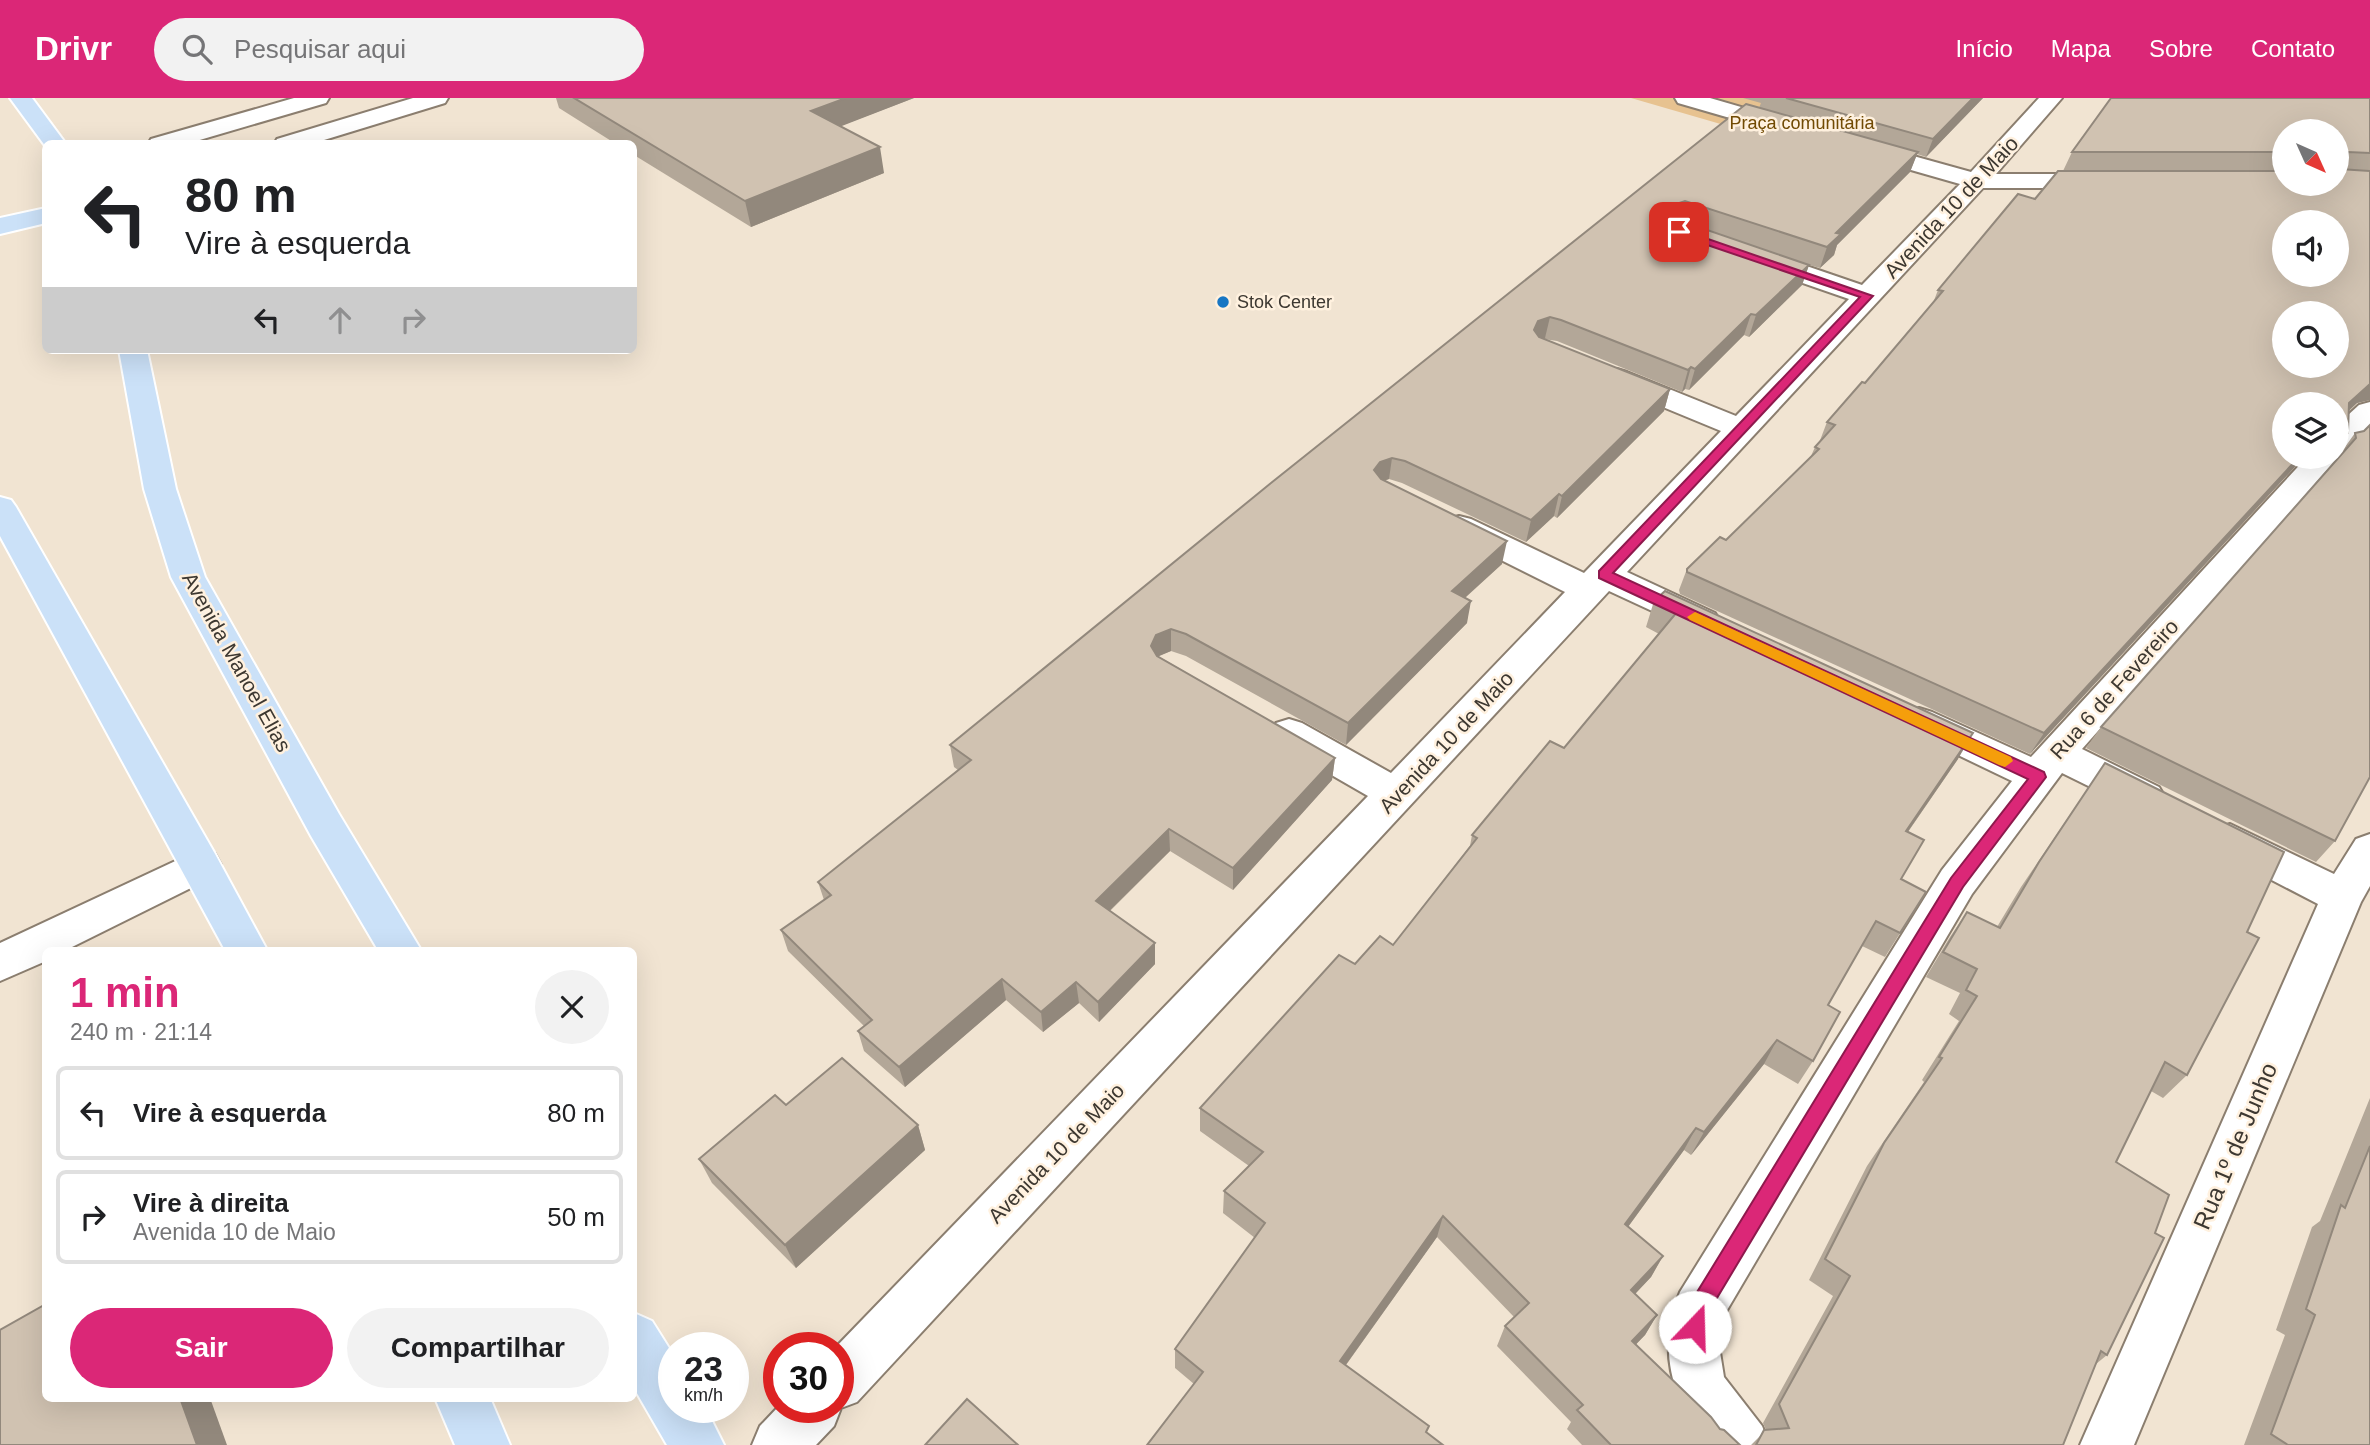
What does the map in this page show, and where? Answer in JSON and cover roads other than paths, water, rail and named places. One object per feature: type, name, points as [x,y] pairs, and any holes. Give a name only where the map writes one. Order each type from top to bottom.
[{"type":"main road","points":[[22,98],[52,140]]},
{"type":"main road","points":[[0,226],[42,216]]},
{"type":"main road","name":"Avenida Manoel Elias","points":[[134,354],[160,489],[188,577],[325,825],[398,947]]},
{"type":"main road","points":[[0,507],[244,947]]},
{"type":"main road","points":[[637,1344],[658,1379]]},
{"type":"main road","points":[[463,1402],[483,1445]]},
{"type":"main road","points":[[684,1423],[697,1445]]},
{"type":"street","points":[[173,140],[317,98]]},
{"type":"street","points":[[298,140],[437,98]]},
{"type":"street","points":[[1686,98],[1812,134]]},
{"type":"street","name":"Avenida 10 de Maio","points":[[854,1365],[1742,429],[2051,98]]},
{"type":"street","points":[[1837,142],[1976,181],[2130,181]]},
{"type":"street","points":[[1729,249],[1867,296]]},
{"type":"street","points":[[1597,370],[1742,429]]},
{"type":"street","points":[[2349,431],[2370,411]]},
{"type":"street","name":"Rua 6 de Fevereiro","points":[[1743,1445],[1716,1415],[1698,1386],[1692,1345],[1698,1310],[1957,882],[2047,765],[2313,469]]},
{"type":"street","points":[[1427,511],[1597,582],[1728,632]]},
{"type":"street","points":[[1889,708],[2187,818],[2342,897]]},
{"type":"street","points":[[1255,714],[1396,794]]},
{"type":"street","name":"Rua 1º de Junho","points":[[2107,1445],[2342,897],[2370,850]]},
{"type":"street","points":[[0,963],[201,865]]},
{"type":"street","points":[[779,1445],[800,1423]]},
{"type":"place","name":"Stok Center","points":[[1223,302]]},
{"type":"park label","name":"Praça comunitária","points":[[1802,123]]}]
